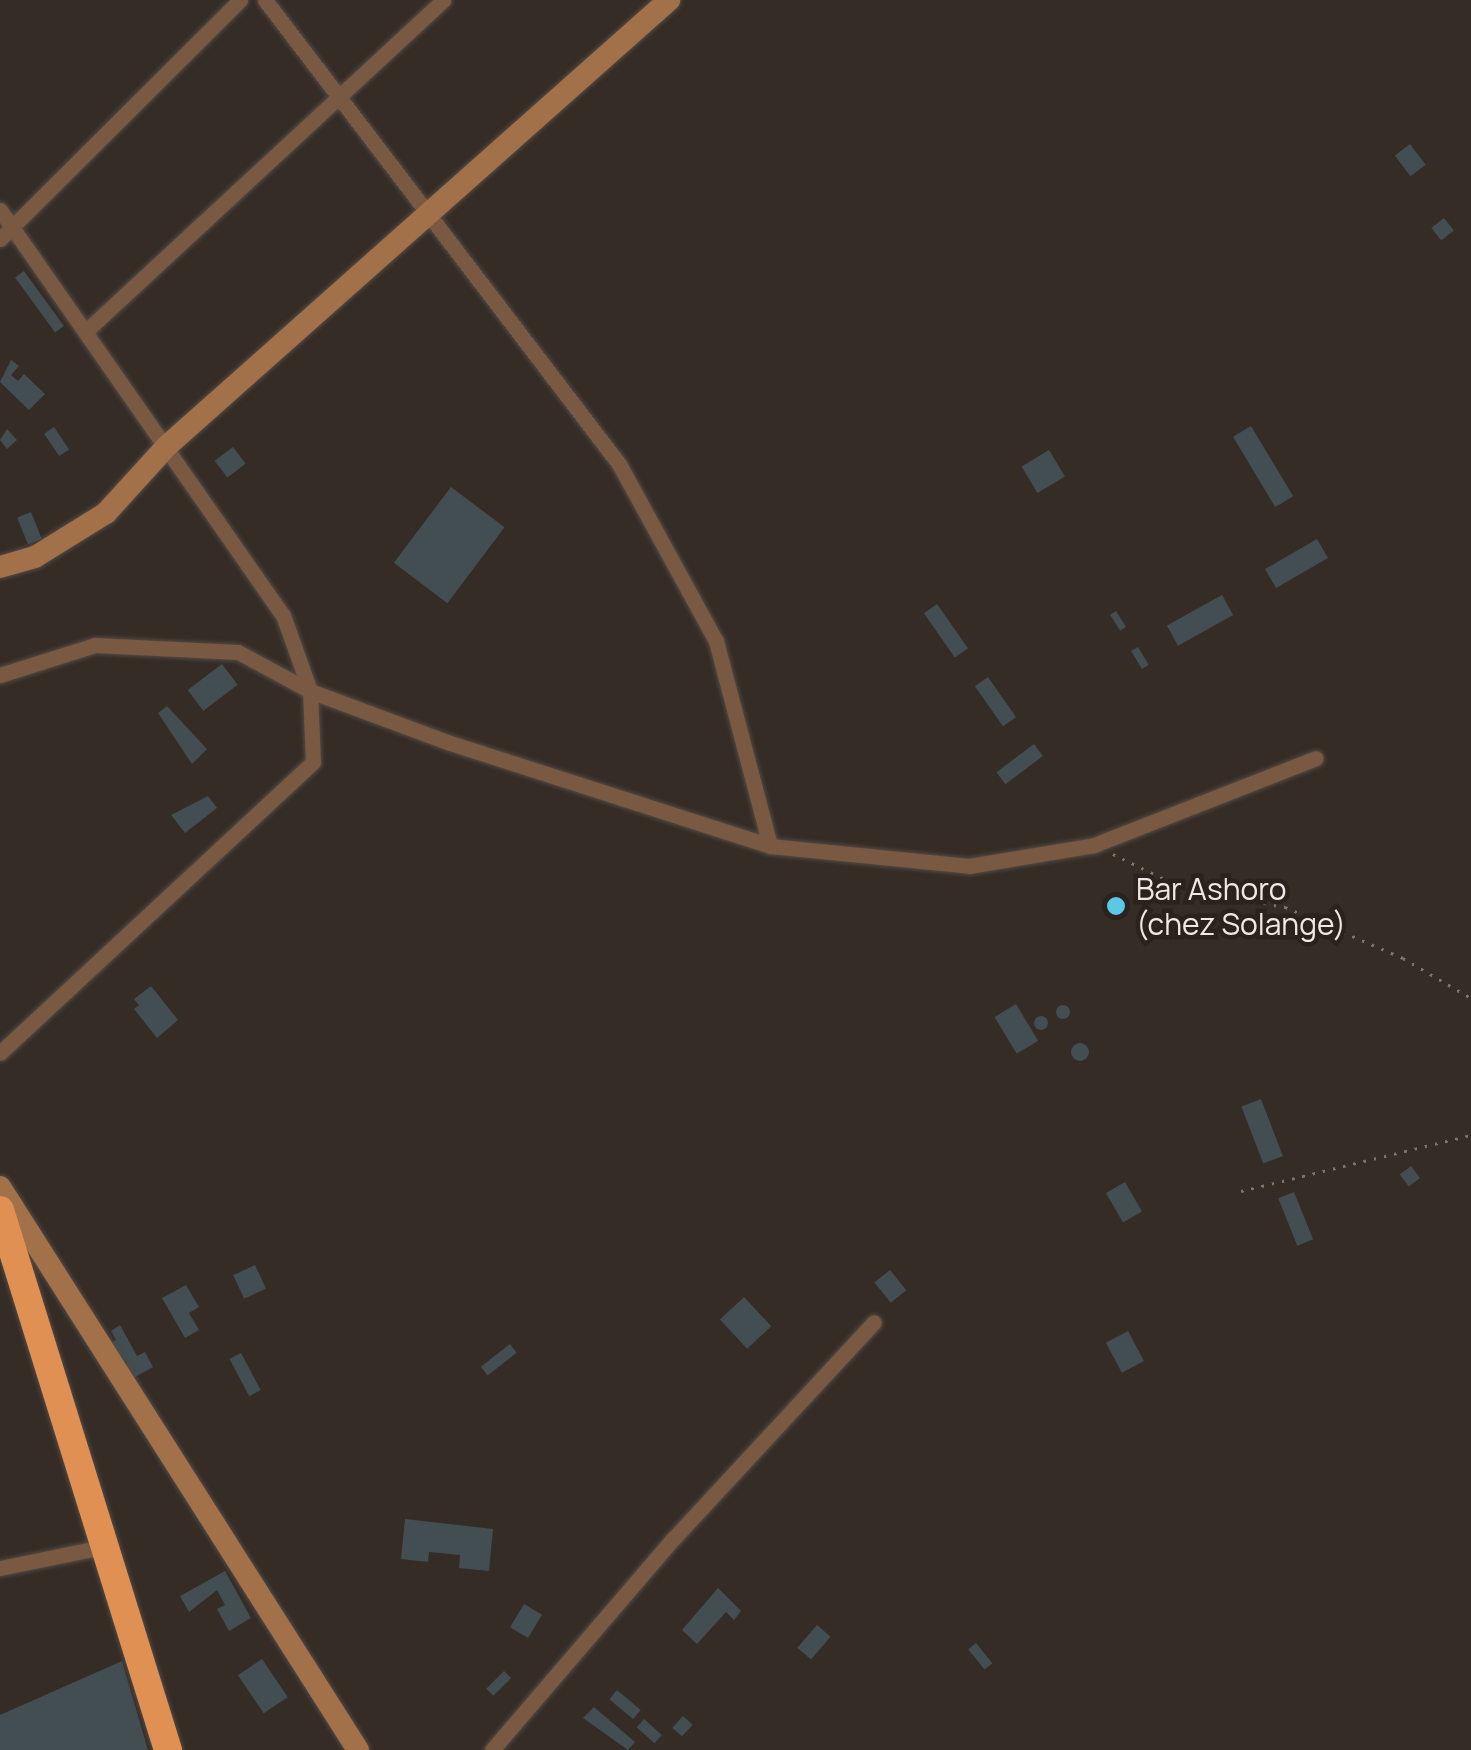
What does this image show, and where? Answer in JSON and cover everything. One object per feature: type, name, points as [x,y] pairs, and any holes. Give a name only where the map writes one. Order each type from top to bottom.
[{"type":"highway","points":[[0,1210],[168,1750]]},
{"type":"street","points":[[6,234],[240,0]]},
{"type":"street","points":[[265,0],[619,464],[716,641],[770,846]]},
{"type":"street","points":[[86,331],[336,94],[443,0]]},
{"type":"street","points":[[0,567],[35,557],[106,513],[167,446],[430,217],[669,0]]},
{"type":"street","points":[[0,210],[6,234],[86,331],[283,616],[310,691],[313,762],[0,1053]]},
{"type":"street","points":[[0,675],[95,645],[238,652],[310,691],[450,743],[770,846],[969,866],[1094,845],[1316,758]]},
{"type":"street","points":[[0,1186],[358,1750]]},
{"type":"street","points":[[492,1750],[674,1538],[874,1322]]},
{"type":"street","points":[[0,1568],[102,1547]]},
{"type":"path","points":[[1094,845],[1182,887],[1285,908],[1403,958],[1471,998]]},
{"type":"path","points":[[1242,1192],[1471,1136]]},
{"type":"building","points":[[1410,144],[1426,165],[1410,176],[1395,155]]},
{"type":"building","points":[[1444,218],[1454,231],[1441,240],[1431,228]]},
{"type":"building","points":[[24,271],[64,326],[55,332],[15,277]]},
{"type":"building","points":[[11,360],[19,366],[11,375],[18,381],[24,374],[45,394],[29,410],[0,382]]},
{"type":"building","points":[[1251,426],[1293,496],[1275,507],[1233,437]]},
{"type":"building","points":[[54,427],[69,449],[59,456],[44,434]]},
{"type":"building","points":[[7,429],[17,440],[7,449],[0,440]]},
{"type":"building","points":[[233,447],[246,464],[227,478],[215,461]]},
{"type":"building","points":[[1049,450],[1065,477],[1038,493],[1022,466]]},
{"type":"building","points":[[451,487],[505,527],[447,603],[394,563]]},
{"type":"building","points":[[31,512],[42,539],[28,545],[17,518]]},
{"type":"building","points":[[1317,539],[1328,558],[1276,588],[1265,569]]},
{"type":"building","points":[[1222,595],[1233,615],[1178,646],[1167,626]]},
{"type":"building","points":[[937,604],[968,648],[955,657],[924,613]]},
{"type":"building","points":[[1116,611],[1126,627],[1120,631],[1110,615]]},
{"type":"building","points":[[1138,647],[1149,665],[1142,669],[1131,651]]},
{"type":"building","points":[[222,664],[238,685],[203,711],[188,690]]},
{"type":"building","points":[[988,677],[1016,717],[1003,726],[975,686]]},
{"type":"building","points":[[167,706],[207,749],[192,764],[158,713]]},
{"type":"building","points":[[1034,744],[1043,756],[1005,784],[996,772]]},
{"type":"building","points":[[208,796],[217,808],[185,833],[171,815]]},
{"type":"building","points":[[151,986],[178,1020],[157,1038],[134,1009],[139,1005],[134,999]]},
{"type":"building","points":[[1016,1004],[1038,1041],[1017,1054],[995,1017]]},
{"type":"building","points":[[1063,1005],[1070,1012],[1063,1019],[1056,1012]]},
{"type":"building","points":[[1041,1016],[1048,1023],[1041,1030],[1034,1023]]},
{"type":"building","points":[[1080,1043],[1087,1045],[1087,1059],[1080,1061],[1073,1059],[1071,1052],[1073,1045]]},
{"type":"building","points":[[1261,1099],[1283,1156],[1263,1163],[1241,1107]]},
{"type":"building","points":[[1411,1166],[1420,1178],[1409,1186],[1400,1174]]},
{"type":"building","points":[[1125,1182],[1142,1211],[1123,1222],[1106,1193]]},
{"type":"building","points":[[1294,1192],[1313,1239],[1297,1246],[1278,1198]]},
{"type":"building","points":[[255,1265],[266,1289],[244,1299],[233,1275]]},
{"type":"building","points":[[890,1270],[906,1290],[891,1303],[874,1283]]},
{"type":"building","points":[[186,1285],[199,1307],[189,1313],[199,1330],[185,1338],[162,1298]]},
{"type":"building","points":[[744,1297],[771,1326],[747,1349],[720,1320]]},
{"type":"building","points":[[120,1325],[137,1356],[145,1352],[153,1367],[126,1382],[119,1368],[127,1363],[109,1344],[116,1340],[111,1331]]},
{"type":"building","points":[[1128,1331],[1144,1361],[1122,1373],[1106,1343]]},
{"type":"building","points":[[510,1344],[517,1353],[488,1375],[481,1367]]},
{"type":"building","points":[[241,1353],[261,1390],[249,1396],[230,1359]]},
{"type":"building","points":[[405,1519],[493,1529],[489,1571],[459,1568],[460,1555],[429,1552],[428,1562],[401,1559]]},
{"type":"building","points":[[225,1571],[251,1618],[229,1631],[217,1609],[225,1605],[217,1590],[189,1612],[180,1596]]},
{"type":"building","points":[[718,1588],[741,1611],[734,1620],[726,1612],[697,1644],[682,1630]]},
{"type":"building","points":[[524,1604],[542,1615],[528,1638],[510,1627]]},
{"type":"building","points":[[817,1625],[831,1637],[811,1659],[797,1648]]},
{"type":"building","points":[[976,1643],[992,1663],[985,1669],[968,1649]]},
{"type":"building","points":[[262,1659],[288,1697],[264,1713],[238,1675]]},
{"type":"building","points":[[122,1661],[148,1750],[0,1750],[0,1715]]},
{"type":"building","points":[[504,1671],[511,1678],[493,1696],[486,1689]]},
{"type":"building","points":[[617,1690],[641,1710],[633,1719],[609,1699]]},
{"type":"building","points":[[594,1707],[635,1742],[628,1750],[583,1718]]},
{"type":"building","points":[[683,1716],[693,1725],[682,1737],[672,1728]]},
{"type":"building","points":[[644,1719],[662,1735],[654,1743],[637,1727]]},
{"type":"place","name":"Bar Ashoro (chez Solange)","points":[[1116,906]]}]
